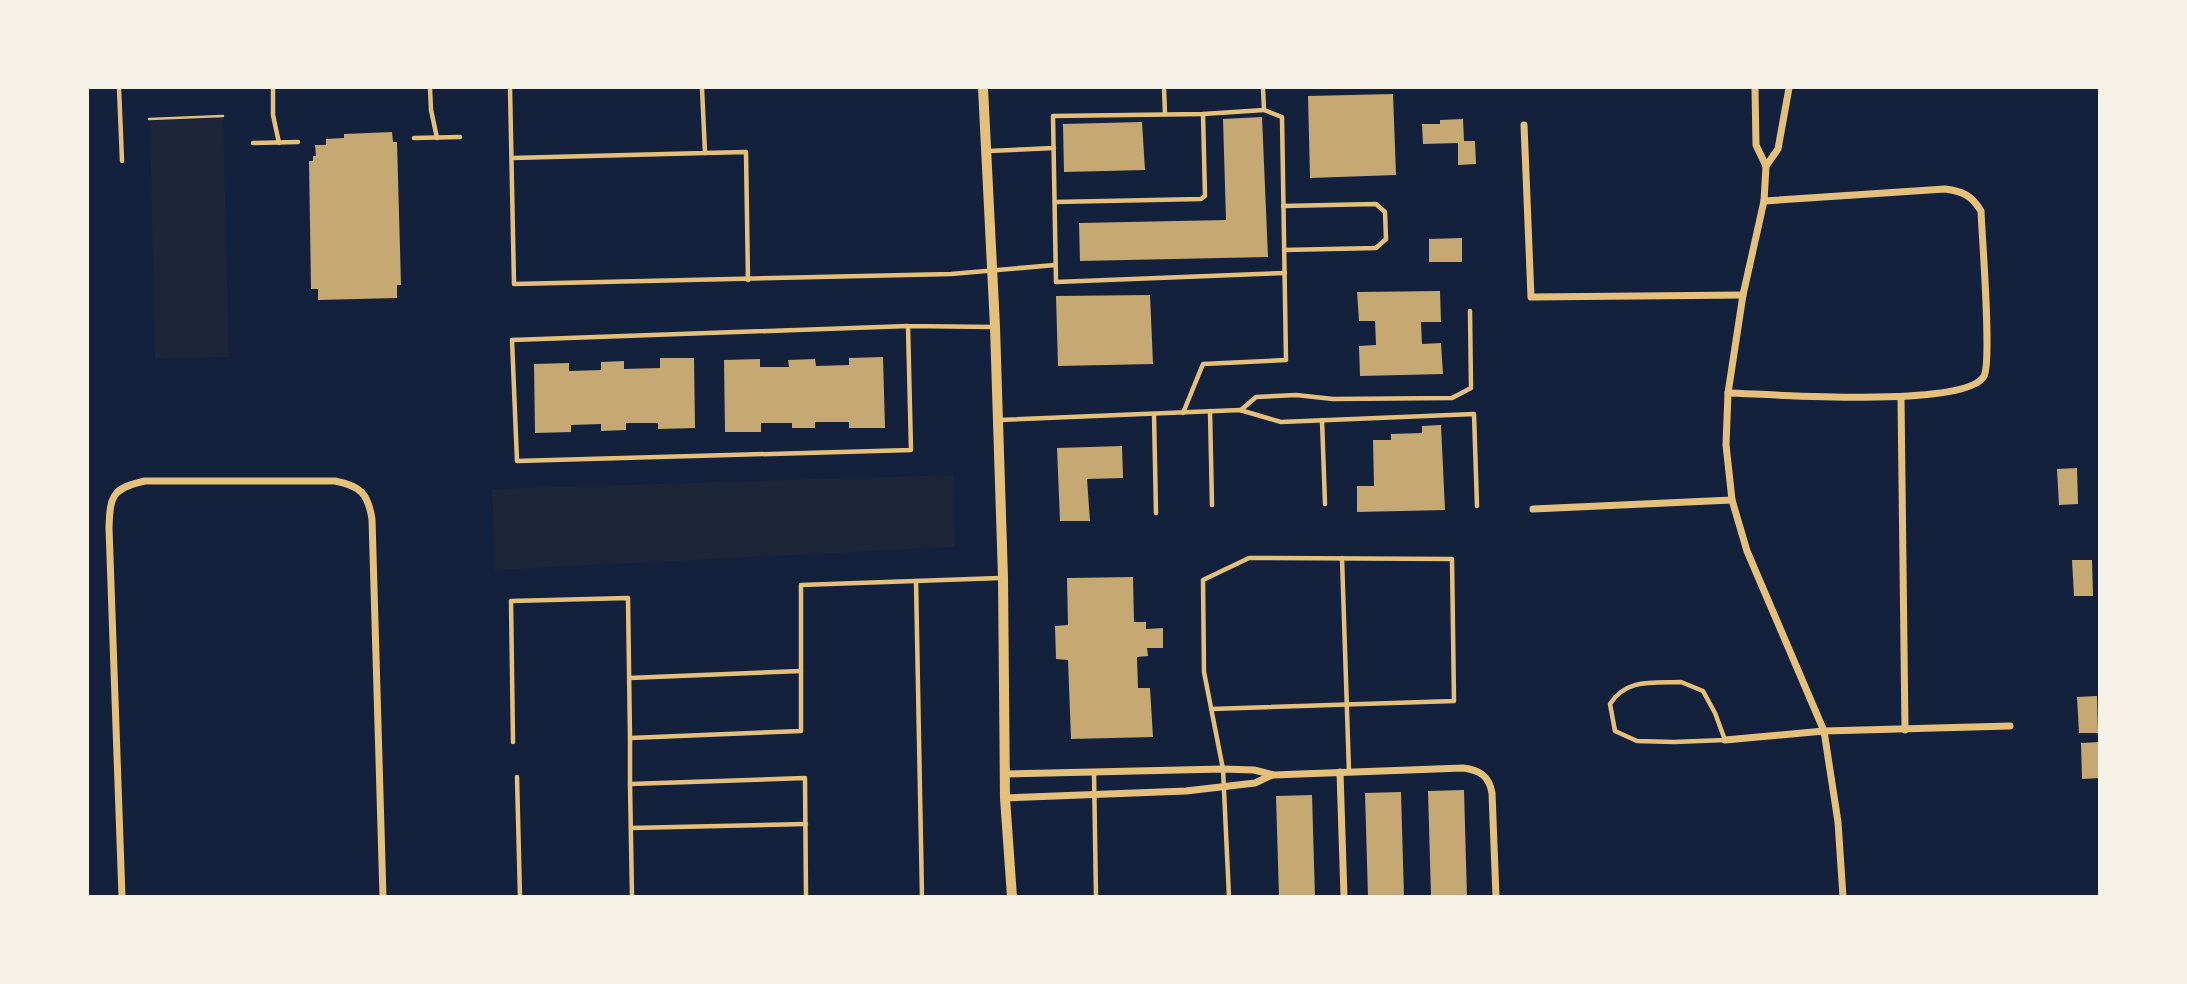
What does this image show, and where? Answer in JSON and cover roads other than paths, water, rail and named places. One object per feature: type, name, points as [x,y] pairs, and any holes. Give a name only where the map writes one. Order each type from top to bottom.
[{"type":"main road","points":[[983,88],[995,327],[1003,578],[1004,774],[1012,897]]},
{"type":"street","points":[[1755,88],[1756,145],[1766,166],[1764,201],[1742,295],[1728,393],[1726,445],[1732,500],[1747,551],[1824,731],[1838,822],[1843,897]]},
{"type":"street","points":[[1766,166],[1778,149],[1789,88]]},
{"type":"street","points":[[1524,125],[1531,297],[1742,295]]},
{"type":"street","points":[[1728,393],[1901,398],[1958,391],[1975,385],[1985,375],[1987,351],[1981,211],[1974,199],[1960,190],[1945,189],[1764,201]]},
{"type":"street","points":[[1901,398],[1905,730]]},
{"type":"street","points":[[122,897],[109,528],[110,513],[118,490],[145,481],[335,481],[359,489],[367,498],[372,519],[383,897]]},
{"type":"street","points":[[1533,509],[1732,500]]},
{"type":"street","points":[[1725,740],[1824,731],[2010,726]]},
{"type":"street","points":[[1004,774],[1223,769],[1254,770],[1273,775],[1474,769],[1485,775],[1491,785],[1496,897]]},
{"type":"street","points":[[1344,772],[1344,897]]},
{"type":"street","points":[[1005,798],[1225,788],[1255,783],[1273,775]]},
{"type":"lane","points":[[119,88],[122,161]]},
{"type":"lane","points":[[273,88],[279,143]]},
{"type":"lane","points":[[430,88],[437,138]]},
{"type":"lane","points":[[510,88],[514,284],[951,274],[1055,265]]},
{"type":"lane","points":[[702,88],[705,152]]},
{"type":"lane","points":[[1164,88],[1165,114]]},
{"type":"lane","points":[[1263,88],[1264,110]]},
{"type":"lane","points":[[1183,413],[1203,364],[1286,360],[1282,117],[1264,110],[1203,114],[1053,116],[1056,282],[1284,273]]},
{"type":"lane","points":[[1055,202],[1201,199],[1205,195],[1203,114]]},
{"type":"lane","points":[[414,138],[460,137]]},
{"type":"lane","points":[[253,143],[298,142]]},
{"type":"lane","points":[[987,151],[1054,148]]},
{"type":"lane","points":[[512,158],[746,152],[748,280]]},
{"type":"lane","points":[[1283,206],[1376,204],[1385,212],[1386,239],[1376,248],[1284,250]]},
{"type":"lane","points":[[1240,410],[1256,397],[1296,394],[1333,399],[1452,398],[1471,388],[1470,311]]},
{"type":"lane","points":[[908,326],[911,450],[517,461],[512,340],[908,326],[995,327]]},
{"type":"lane","points":[[998,421],[1240,410],[1281,422],[1474,414],[1477,506]]},
{"type":"lane","points":[[1210,411],[1212,505]]},
{"type":"lane","points":[[1154,414],[1156,513]]},
{"type":"lane","points":[[1322,421],[1325,504]]},
{"type":"lane","points":[[1211,709],[1454,701],[1452,559],[1250,558],[1203,580],[1204,672],[1211,709],[1223,769],[1229,897]]},
{"type":"lane","points":[[1342,558],[1346,704],[1344,772]]},
{"type":"lane","points":[[630,738],[802,732],[801,586],[1003,578]]},
{"type":"lane","points":[[916,581],[922,897]]},
{"type":"lane","points":[[513,742],[510,601],[628,598],[632,897]]},
{"type":"lane","points":[[629,678],[801,671]]},
{"type":"lane","points":[[1681,682],[1703,691],[1725,740],[1674,743],[1637,741],[1615,731],[1610,704],[1618,691],[1637,684],[1681,682]]},
{"type":"lane","points":[[1094,772],[1096,897]]},
{"type":"lane","points":[[517,777],[520,897]]},
{"type":"lane","points":[[630,784],[806,778],[806,897]]},
{"type":"lane","points":[[631,828],[806,824]]}]
